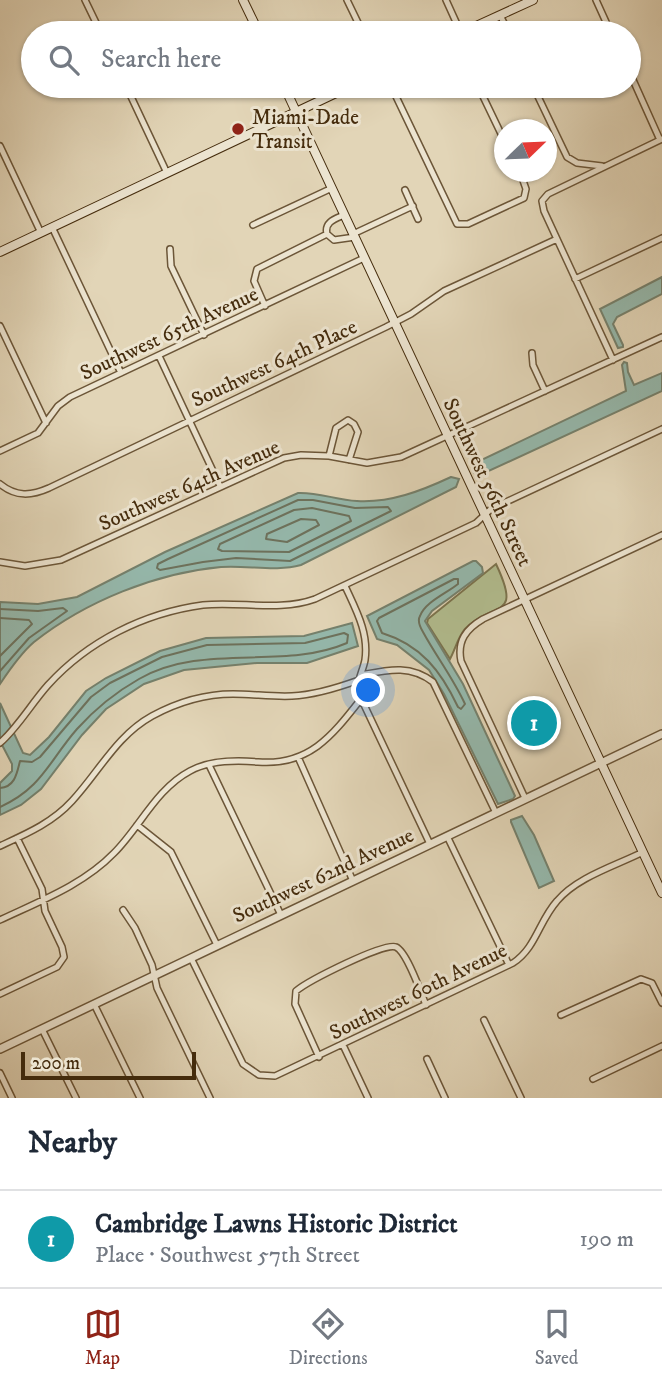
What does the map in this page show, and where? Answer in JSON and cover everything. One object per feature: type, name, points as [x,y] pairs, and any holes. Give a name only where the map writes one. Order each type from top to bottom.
[{"type":"main road","points":[[243,0],[253,21]]},
{"type":"main road","points":[[487,21],[533,0]]},
{"type":"main road","name":"Southwest 56th Street","points":[[290,98],[600,762],[659,881],[662,893]]},
{"type":"main road","points":[[0,253],[326,98]]},
{"type":"street","points":[[85,0],[95,21]]},
{"type":"street","points":[[347,0],[357,21]]},
{"type":"street","points":[[446,0],[456,21]]},
{"type":"street","points":[[596,0],[606,21]]},
{"type":"street","points":[[500,15],[503,21]]},
{"type":"street","points":[[613,360],[544,211],[542,201],[546,196],[605,165],[661,139],[641,96]]},
{"type":"street","points":[[132,98],[167,173]]},
{"type":"street","points":[[397,98],[453,220],[459,225],[468,224],[521,200],[526,194],[525,182]]},
{"type":"street","points":[[484,98],[494,119]]},
{"type":"street","points":[[539,98],[567,157],[582,165],[605,165]]},
{"type":"street","points":[[0,146],[41,233]]},
{"type":"street","points":[[253,225],[332,188]]},
{"type":"street","points":[[405,191],[418,219]]},
{"type":"street","points":[[344,215],[329,222],[326,229],[327,234],[334,240],[354,236],[412,206]]},
{"type":"street","points":[[52,228],[121,373]]},
{"type":"street","points":[[265,306],[254,281],[257,270],[327,234]]},
{"type":"street","name":"Southwest 64th Place","points":[[0,484],[21,494],[40,492],[395,323],[417,311],[440,293],[557,239]]},
{"type":"street","points":[[575,279],[662,239]]},
{"type":"street","points":[[170,249],[171,266],[204,335]]},
{"type":"street","name":"Southwest 65th Avenue","points":[[0,451],[38,433],[65,400],[365,258]]},
{"type":"street","points":[[0,326],[46,423]]},
{"type":"street","name":"Southwest 64th Avenue","points":[[0,562],[25,566],[61,560],[284,457],[329,456],[367,463],[395,459],[662,337]]},
{"type":"street","points":[[532,353],[533,365],[545,391]]},
{"type":"street","points":[[159,356],[220,485]]},
{"type":"street","points":[[329,456],[336,428],[348,420],[355,424],[358,432],[349,460]]},
{"type":"street","points":[[0,743],[38,696],[66,667],[96,645],[143,621],[210,604],[298,604],[345,586],[477,523],[491,509],[662,429]]},
{"type":"street","points":[[525,799],[461,661],[461,642],[466,632],[477,623],[662,536]]},
{"type":"street","points":[[345,586],[364,633],[366,653],[357,687],[430,844]]},
{"type":"street","points":[[0,846],[61,812],[123,738],[148,718],[173,706],[222,694],[307,694],[390,670],[421,674],[433,682],[496,813]]},
{"type":"street","points":[[0,920],[44,900],[82,879],[102,864],[172,784],[191,771],[235,761],[272,762],[298,757],[330,737],[361,699]]},
{"type":"street","name":"Southwest 62nd Avenue","points":[[0,1049],[662,734]]},
{"type":"street","points":[[298,757],[353,881]]},
{"type":"street","points":[[209,765],[281,915]]},
{"type":"street","points":[[137,825],[171,852],[217,946]]},
{"type":"street","points":[[447,836],[509,965]]},
{"type":"street","points":[[0,994],[55,968],[64,959],[62,947],[45,911],[42,889],[17,838]]},
{"type":"street","name":"Southwest 60th Avenue","points":[[191,958],[245,1067],[263,1076],[275,1076],[509,965],[530,948],[547,914],[565,892],[643,852]]},
{"type":"street","points":[[123,910],[135,928],[152,965],[156,988],[210,1098]]},
{"type":"street","points":[[319,1057],[295,1004],[295,992],[309,982],[379,949],[396,947],[405,956],[426,1005]]},
{"type":"street","points":[[561,1015],[646,979],[653,985],[662,1003]]},
{"type":"street","points":[[94,1004],[140,1098]]},
{"type":"street","points":[[484,1020],[521,1098]]},
{"type":"street","points":[[42,1029],[76,1098]]},
{"type":"street","points":[[343,1045],[368,1098]]},
{"type":"street","points":[[593,1079],[662,1046]]},
{"type":"street","points":[[427,1059],[445,1098]]},
{"type":"street","points":[[0,1073],[12,1098]]},
{"type":"green space","points":[[496,564],[504,582],[505,602],[465,629],[450,659],[427,623],[428,619]]},
{"type":"water","points":[[662,277],[662,294],[617,317],[613,324],[623,345],[618,348],[600,309]]},
{"type":"water","points":[[627,363],[634,385],[662,373],[662,391],[480,475],[474,473],[472,466],[475,463],[626,391],[622,365]]},
{"type":"water","points":[[451,477],[459,479],[456,487],[301,565],[196,570],[147,583],[99,602],[54,627],[34,642],[0,684],[0,602],[38,604],[77,597],[165,552],[298,493],[357,501],[381,500],[417,491]]},
{"type":"water","points":[[473,561],[482,567],[483,573],[432,611],[425,621],[463,684],[515,796],[498,804],[444,694],[429,670],[397,645],[377,639],[367,616]]},
{"type":"water","points":[[352,623],[358,646],[307,663],[257,663],[184,670],[144,684],[106,709],[82,735],[41,789],[21,805],[0,815],[0,783],[12,771],[12,764],[0,741],[0,703],[23,753],[30,755],[49,737],[86,691],[160,651],[206,638],[304,636]]},
{"type":"water","points":[[522,816],[534,835],[554,881],[539,888],[511,822]]},
{"type":"place","name":"Miami-Dade Transit","points":[[238,129]]},
{"type":"place","name":"Cambridge Lawns Historic District","points":[[534,723]]}]
